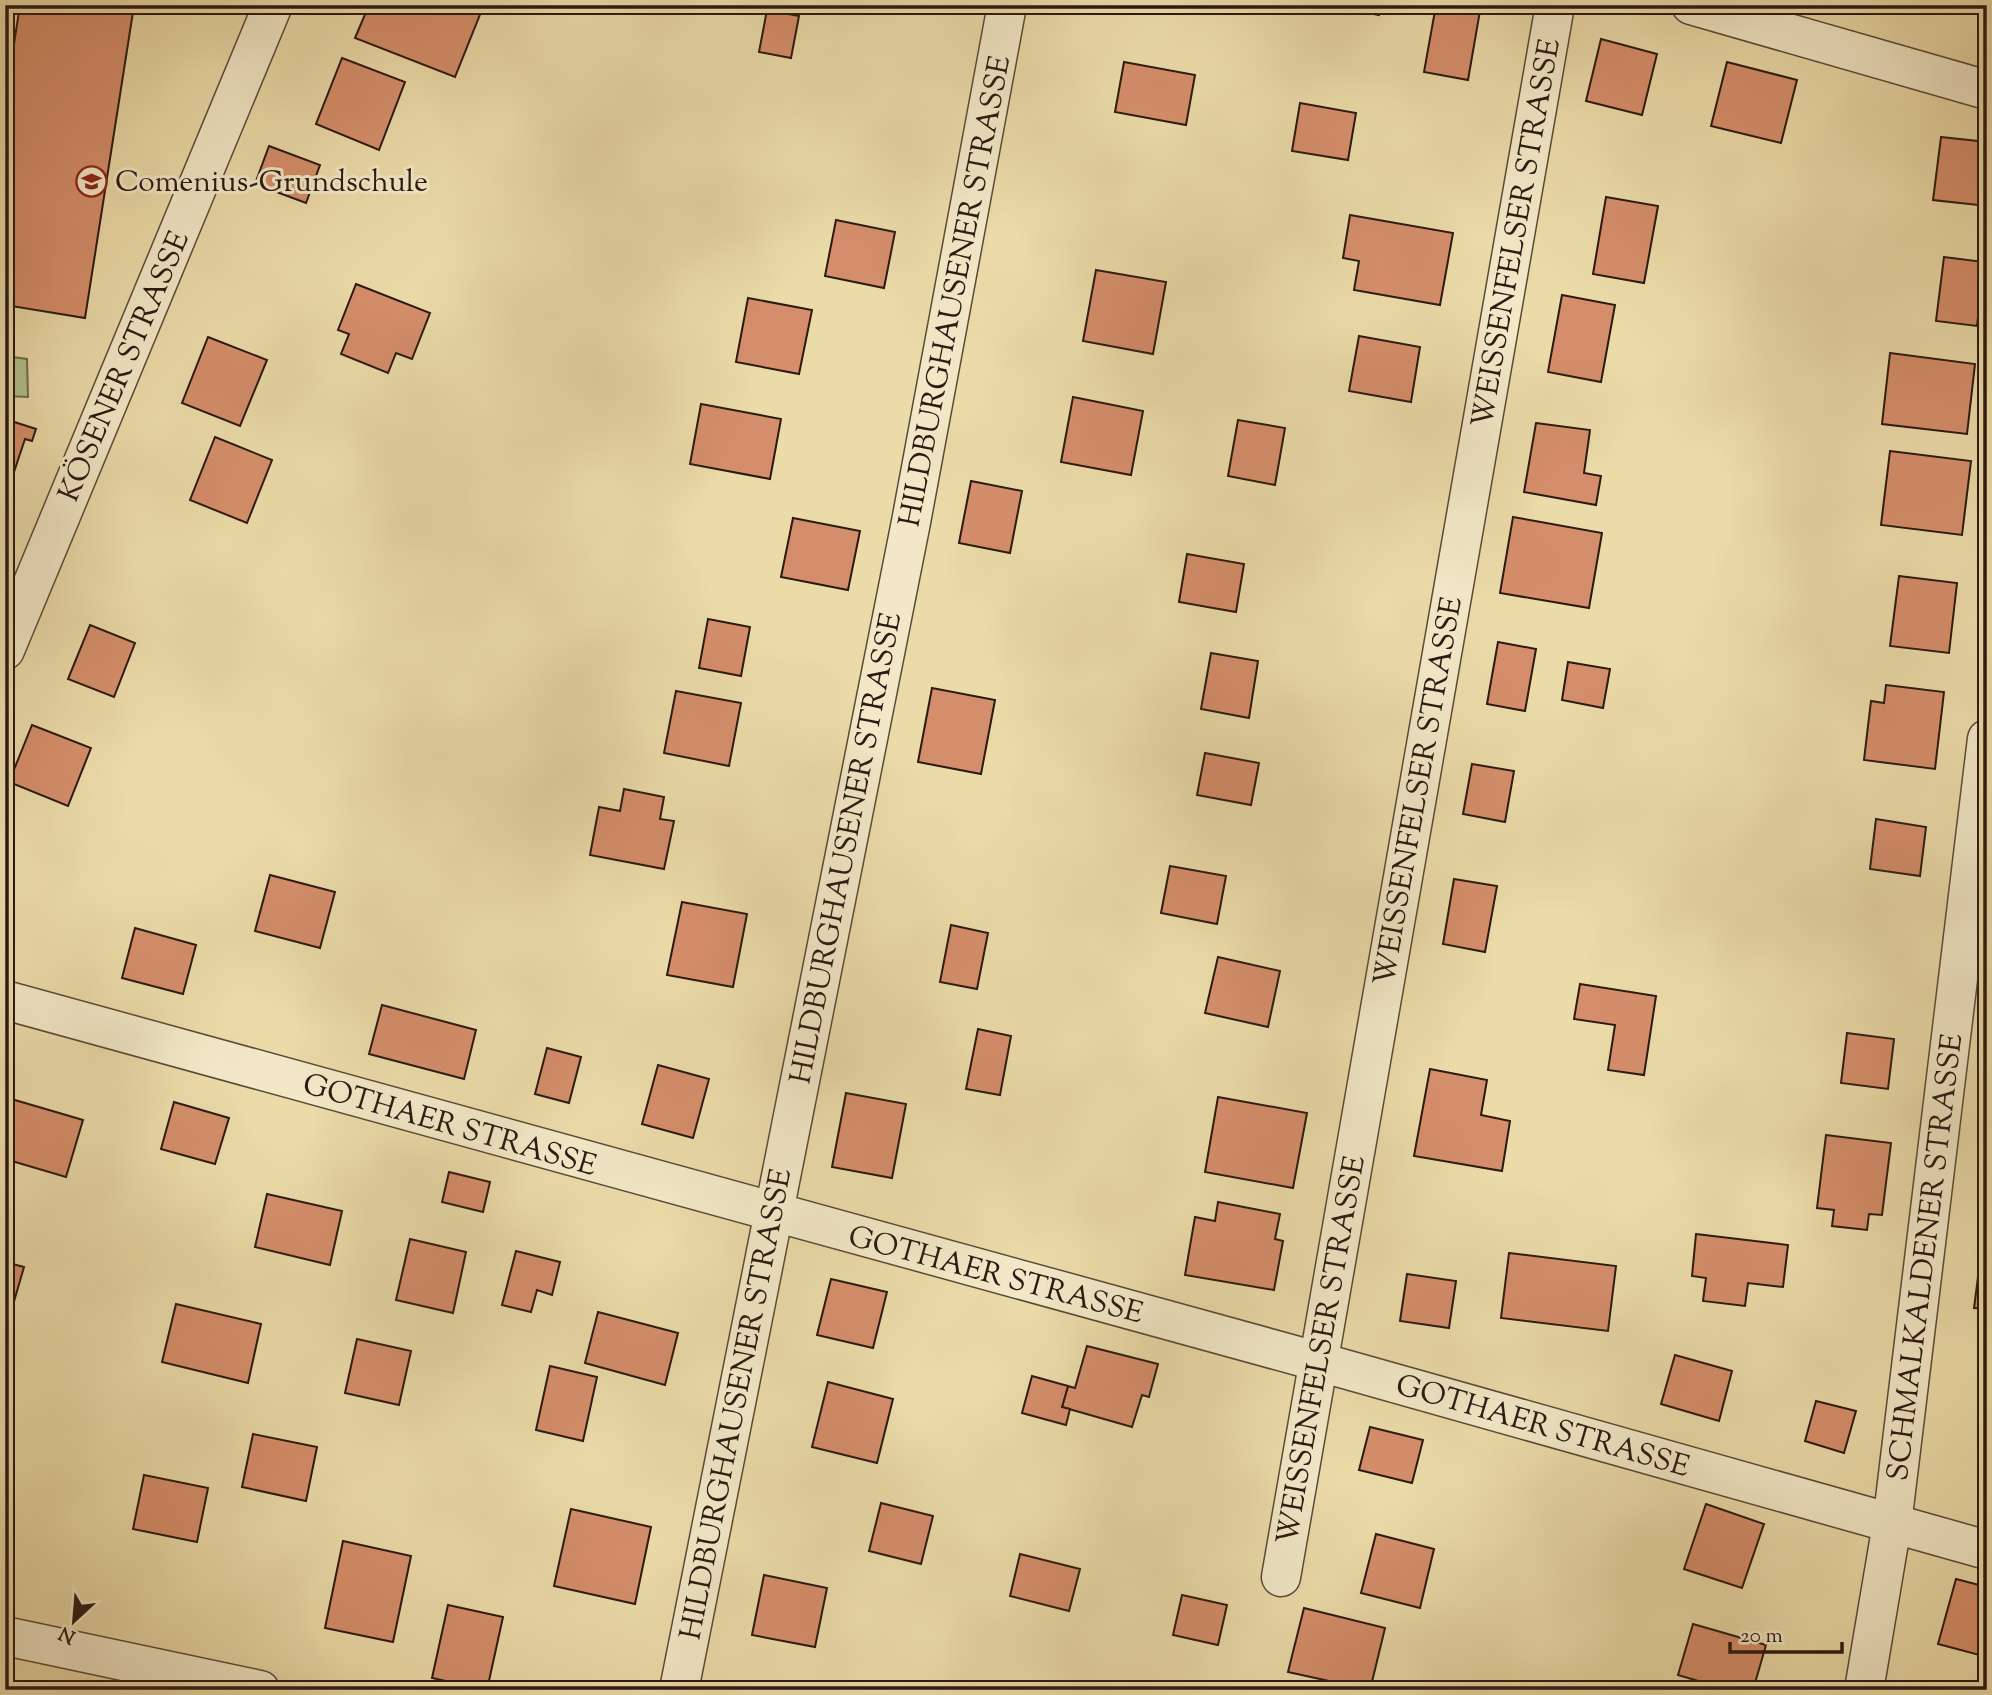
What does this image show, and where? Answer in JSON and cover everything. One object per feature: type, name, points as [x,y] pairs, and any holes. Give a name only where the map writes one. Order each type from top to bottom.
[{"type":"street","name":"KÖSENER STRASSE","points":[[5,650],[274,5]]},
{"type":"street","name":"HILDBURGHAUSENER STRASSE","points":[[679,1690],[911,522],[1007,5]]},
{"type":"street","name":"WEISSENFELSER STRASSE","points":[[1281,1577],[1555,5]]},
{"type":"street","points":[[1691,5],[1987,90]]},
{"type":"street","name":"SCHMALKALDENER STRASSE","points":[[1864,1690],[1892,1524],[1987,739]]},
{"type":"street","name":"GOTHAER STRASSE","points":[[5,1000],[1317,1361],[1987,1550]]},
{"type":"street","points":[[5,1636],[260,1690]]},
{"type":"green space","points":[[5,356],[27,359],[28,397],[5,396]]},
{"type":"building","points":[[20,5],[91,5],[133,12],[85,318],[5,305],[5,280],[14,221],[5,220],[5,102]]},
{"type":"building","points":[[369,5],[464,5],[481,12],[455,77],[355,38]]},
{"type":"building","points":[[1326,5],[1380,5],[1379,15]]},
{"type":"building","points":[[1436,5],[1481,5],[1468,80],[1424,72]]},
{"type":"building","points":[[767,10],[799,16],[791,58],[759,52]]},
{"type":"building","points":[[1601,39],[1657,54],[1642,115],[1586,101]]},
{"type":"building","points":[[342,58],[405,82],[379,150],[316,124]]},
{"type":"building","points":[[1124,62],[1195,75],[1186,125],[1115,112]]},
{"type":"building","points":[[1727,62],[1797,80],[1781,143],[1711,126]]},
{"type":"building","points":[[1300,103],[1356,113],[1348,160],[1292,151]]},
{"type":"building","points":[[1941,137],[1987,142],[1987,206],[1933,200]]},
{"type":"building","points":[[269,146],[320,165],[306,203],[255,184]]},
{"type":"building","points":[[1606,197],[1658,206],[1644,283],[1593,274]]},
{"type":"building","points":[[1350,215],[1453,233],[1440,305],[1354,290],[1359,261],[1343,258]]},
{"type":"building","points":[[5,220],[14,221],[5,280]]},
{"type":"building","points":[[836,220],[895,232],[884,288],[825,276]]},
{"type":"building","points":[[1944,257],[1984,262],[1977,326],[1936,321]]},
{"type":"building","points":[[1096,270],[1166,282],[1153,354],[1083,341]]},
{"type":"building","points":[[356,284],[430,313],[412,359],[396,353],[388,373],[341,354],[349,334],[338,330]]},
{"type":"building","points":[[1562,295],[1615,305],[1601,382],[1548,372]]},
{"type":"building","points":[[748,298],[812,310],[799,374],[736,362]]},
{"type":"building","points":[[1359,336],[1420,347],[1411,402],[1349,391]]},
{"type":"building","points":[[208,337],[267,360],[240,426],[182,403]]},
{"type":"building","points":[[1890,353],[1975,364],[1967,434],[1882,424]]},
{"type":"building","points":[[1073,397],[1143,411],[1131,475],[1061,462]]},
{"type":"building","points":[[701,404],[781,419],[770,479],[690,464]]},
{"type":"building","points":[[5,419],[36,429],[32,441],[25,439],[5,499]]},
{"type":"building","points":[[1238,420],[1285,428],[1275,485],[1228,476]]},
{"type":"building","points":[[1536,423],[1590,430],[1584,473],[1601,476],[1596,505],[1524,492]]},
{"type":"building","points":[[215,437],[272,460],[247,523],[190,500]]},
{"type":"building","points":[[1890,451],[1971,461],[1962,535],[1881,525]]},
{"type":"building","points":[[971,481],[1022,491],[1010,553],[959,543]]},
{"type":"building","points":[[1513,517],[1602,533],[1589,608],[1500,593]]},
{"type":"building","points":[[793,518],[860,531],[848,590],[781,577]]},
{"type":"building","points":[[1187,554],[1244,564],[1236,612],[1179,602]]},
{"type":"building","points":[[1899,576],[1957,583],[1949,653],[1890,646]]},
{"type":"building","points":[[708,619],[750,627],[741,676],[699,668]]},
{"type":"building","points":[[90,625],[135,643],[114,697],[68,679]]},
{"type":"building","points":[[1498,642],[1536,649],[1525,711],[1487,704]]},
{"type":"building","points":[[1211,653],[1258,661],[1249,718],[1201,709]]},
{"type":"building","points":[[1568,662],[1610,669],[1603,708],[1562,700]]},
{"type":"building","points":[[1886,685],[1944,692],[1935,769],[1864,760],[1871,701],[1884,703]]},
{"type":"building","points":[[932,688],[995,700],[981,774],[918,762]]},
{"type":"building","points":[[676,691],[741,703],[729,766],[664,753]]},
{"type":"building","points":[[32,725],[91,748],[68,806],[9,782]]},
{"type":"building","points":[[1205,753],[1259,763],[1251,805],[1197,795]]},
{"type":"building","points":[[1472,764],[1514,771],[1505,822],[1463,814]]},
{"type":"building","points":[[624,789],[664,797],[660,819],[674,821],[664,869],[590,855],[599,807],[620,811]]},
{"type":"building","points":[[1876,819],[1926,827],[1920,876],[1870,869]]},
{"type":"building","points":[[1170,866],[1226,876],[1217,924],[1161,913]]},
{"type":"building","points":[[270,875],[335,892],[320,948],[255,931]]},
{"type":"building","points":[[1454,879],[1497,886],[1485,952],[1443,944]]},
{"type":"building","points":[[682,902],[747,914],[733,987],[667,975]]},
{"type":"building","points":[[951,925],[988,933],[977,989],[940,982]]},
{"type":"building","points":[[135,928],[196,945],[183,994],[122,978]]},
{"type":"building","points":[[1218,957],[1280,971],[1268,1027],[1205,1013]]},
{"type":"building","points":[[1580,984],[1656,996],[1644,1075],[1608,1070],[1615,1025],[1574,1019]]},
{"type":"building","points":[[382,1005],[476,1030],[464,1079],[369,1054]]},
{"type":"building","points":[[978,1029],[1011,1036],[1000,1095],[966,1089]]},
{"type":"building","points":[[1847,1033],[1894,1039],[1888,1089],[1841,1083]]},
{"type":"building","points":[[547,1048],[581,1057],[569,1103],[535,1094]]},
{"type":"building","points":[[658,1065],[709,1079],[693,1138],[642,1124]]},
{"type":"building","points":[[1430,1069],[1487,1080],[1481,1115],[1510,1121],[1502,1171],[1414,1156]]},
{"type":"building","points":[[846,1093],[906,1104],[892,1178],[832,1167]]},
{"type":"building","points":[[1218,1097],[1307,1113],[1293,1188],[1205,1172]]},
{"type":"building","points":[[8,1098],[83,1120],[66,1177],[5,1159]]},
{"type":"building","points":[[174,1102],[229,1118],[215,1164],[161,1149]]},
{"type":"building","points":[[1826,1135],[1891,1143],[1882,1215],[1869,1214],[1867,1230],[1832,1226],[1834,1210],[1817,1208]]},
{"type":"building","points":[[1987,1140],[1987,1198],[1979,1197]]},
{"type":"building","points":[[449,1172],[490,1182],[483,1212],[442,1202]]},
{"type":"building","points":[[267,1194],[342,1211],[330,1265],[255,1247]]},
{"type":"building","points":[[1218,1202],[1280,1214],[1275,1239],[1283,1241],[1274,1290],[1185,1275],[1195,1217],[1215,1221]]},
{"type":"building","points":[[1696,1234],[1788,1245],[1783,1287],[1748,1283],[1745,1306],[1703,1301],[1706,1278],[1692,1276]]},
{"type":"building","points":[[410,1239],[466,1252],[453,1313],[396,1300]]},
{"type":"building","points":[[1982,1246],[1987,1247],[1987,1309],[1974,1308]]},
{"type":"building","points":[[516,1251],[560,1262],[552,1295],[537,1290],[531,1312],[502,1305]]},
{"type":"building","points":[[1509,1253],[1616,1266],[1608,1331],[1501,1318]]},
{"type":"building","points":[[5,1262],[24,1267],[13,1305],[5,1302]]},
{"type":"building","points":[[1407,1274],[1456,1281],[1449,1328],[1400,1321]]},
{"type":"building","points":[[831,1279],[887,1292],[873,1348],[817,1335]]},
{"type":"building","points":[[176,1304],[261,1324],[248,1383],[162,1362]]},
{"type":"building","points":[[598,1312],[678,1333],[665,1385],[585,1363]]},
{"type":"building","points":[[357,1339],[411,1351],[399,1405],[345,1393]]},
{"type":"building","points":[[1087,1346],[1158,1364],[1149,1397],[1142,1395],[1132,1427],[1062,1407],[1068,1386],[1075,1388]]},
{"type":"building","points":[[1675,1355],[1732,1371],[1719,1421],[1661,1404]]},
{"type":"building","points":[[550,1366],[597,1377],[583,1441],[536,1430]]},
{"type":"building","points":[[1032,1376],[1068,1386],[1062,1407],[1070,1409],[1066,1425],[1022,1413]]},
{"type":"building","points":[[828,1382],[893,1399],[877,1463],[812,1447]]},
{"type":"building","points":[[1816,1401],[1856,1411],[1844,1453],[1805,1441]]},
{"type":"building","points":[[1370,1427],[1423,1440],[1412,1483],[1359,1470]]},
{"type":"building","points":[[253,1434],[317,1447],[306,1501],[242,1487]]},
{"type":"building","points":[[144,1475],[208,1488],[197,1542],[133,1529]]},
{"type":"building","points":[[881,1503],[933,1516],[921,1564],[869,1551]]},
{"type":"building","points":[[1706,1504],[1764,1524],[1742,1588],[1684,1569]]},
{"type":"building","points":[[571,1509],[651,1527],[635,1604],[554,1586]]},
{"type":"building","points":[[1376,1534],[1434,1549],[1420,1608],[1361,1593]]},
{"type":"building","points":[[343,1541],[411,1556],[393,1642],[325,1628]]},
{"type":"building","points":[[1020,1554],[1080,1569],[1069,1611],[1010,1596]]},
{"type":"building","points":[[764,1575],[827,1588],[815,1647],[752,1635]]},
{"type":"building","points":[[1956,1579],[1987,1587],[1987,1657],[1938,1644]]},
{"type":"building","points":[[1182,1595],[1227,1605],[1218,1645],[1173,1635]]},
{"type":"building","points":[[448,1605],[503,1617],[487,1690],[432,1678]]},
{"type":"building","points":[[1304,1608],[1385,1628],[1370,1690],[1288,1672]]},
{"type":"building","points":[[1693,1624],[1766,1645],[1753,1690],[1729,1690],[1678,1675]]},
{"type":"place","name":"Comenius-Grundschule","points":[[92,181]]}]
